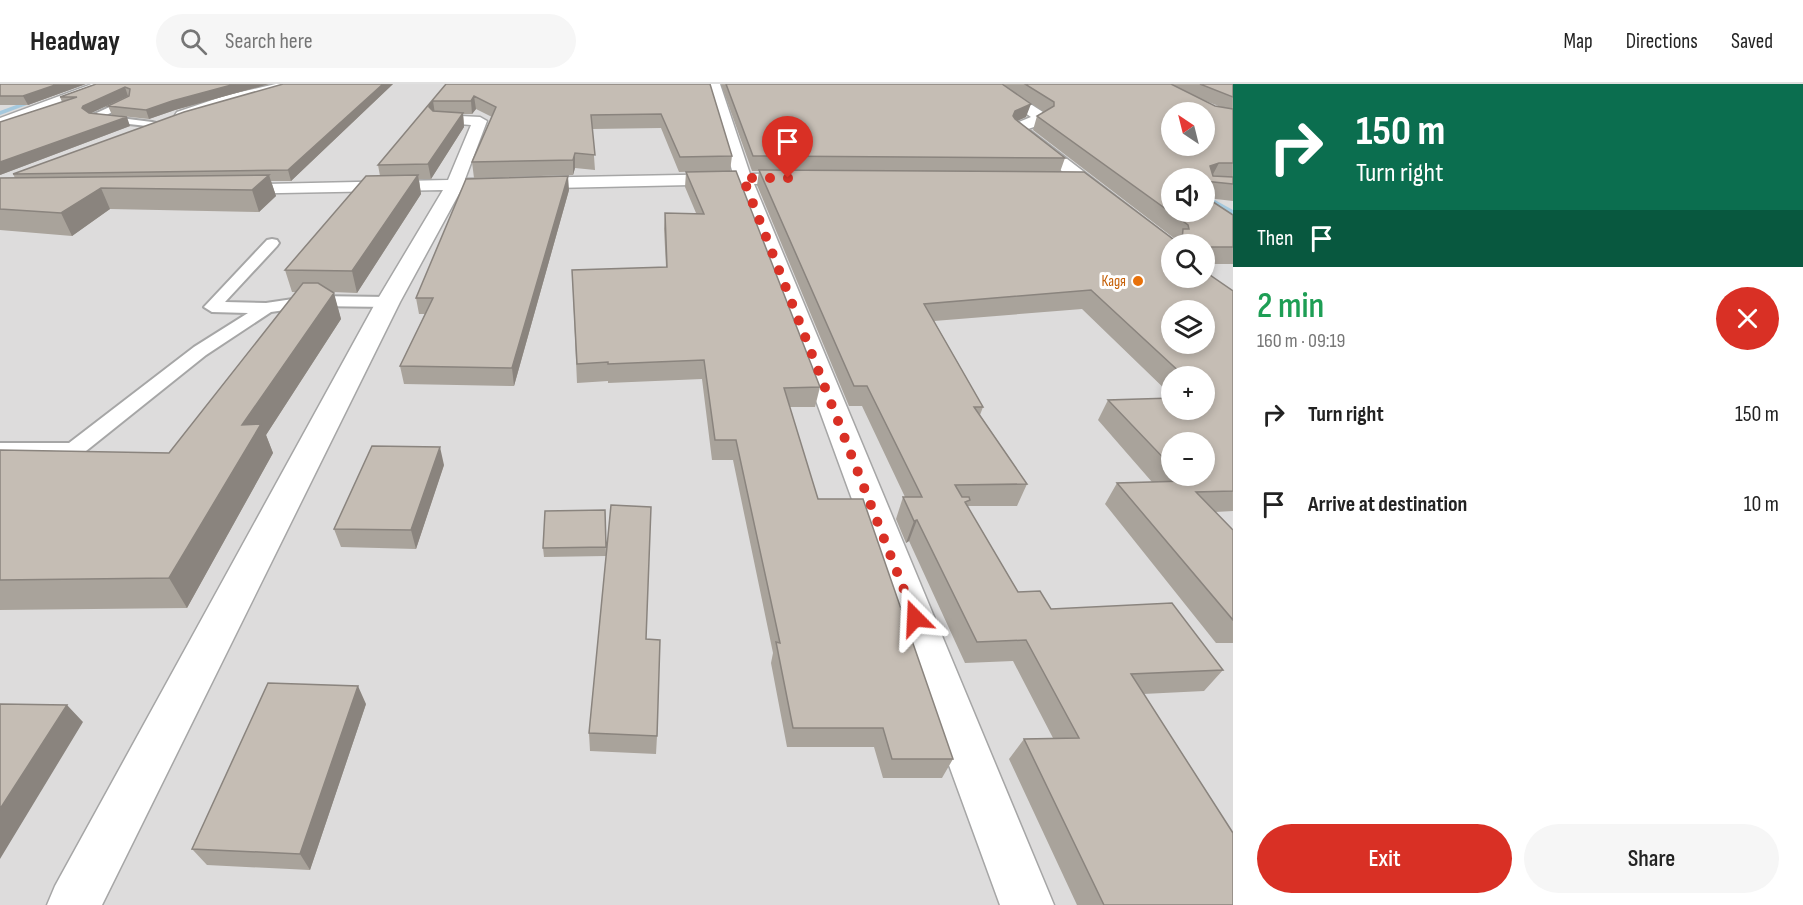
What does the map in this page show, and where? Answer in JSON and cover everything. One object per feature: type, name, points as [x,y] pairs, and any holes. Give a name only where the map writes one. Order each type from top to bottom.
[{"type":"street","points":[[0,123],[104,84]]},
{"type":"street","points":[[119,137],[232,98],[293,84]]},
{"type":"street","points":[[714,84],[743,178],[1026,905]]},
{"type":"street","points":[[990,84],[1041,117],[1017,128],[1161,241]]},
{"type":"street","points":[[74,905],[388,302],[454,186],[480,121],[440,119]]},
{"type":"street","points":[[208,190],[825,178]]},
{"type":"street","points":[[1058,180],[1082,180]]},
{"type":"lane","points":[[129,101],[93,117],[152,125]]},
{"type":"lane","points":[[272,243],[212,307],[266,308],[313,301],[388,302]]},
{"type":"lane","points":[[0,450],[74,450],[200,351],[266,308]]},
{"type":"shaded area","points":[[0,84],[1233,84],[1233,905],[0,905]]},
{"type":"building","points":[[0,84],[58,84],[23,96],[0,96]]},
{"type":"building","points":[[96,84],[235,84],[146,110],[108,106],[129,96],[130,89],[125,87],[82,108],[89,113],[127,117],[0,162],[0,122],[77,97],[60,97]]},
{"type":"building","points":[[283,84],[383,84],[288,170],[13,174],[184,112]]},
{"type":"building","points":[[446,84],[710,84],[732,156],[680,157],[661,114],[591,115],[595,155],[575,153],[573,160],[472,162],[496,107],[474,96],[471,101],[433,101],[429,107],[433,111],[463,113],[428,164],[378,165]]},
{"type":"building","points":[[726,84],[1002,84],[1031,104],[1015,111],[1013,116],[1015,119],[1065,158],[753,156]]},
{"type":"building","points":[[1025,84],[1171,84],[1207,102],[1161,102],[1161,156],[1215,156],[1215,106],[1233,109],[1233,163],[1219,163],[1210,166],[1211,168],[1161,168],[1161,206],[1037,116],[1054,106],[1054,102]]},
{"type":"building","points":[[1200,84],[1233,84],[1233,97]]},
{"type":"building","points":[[759,170],[1084,172],[1166,234],[1161,234],[1161,288],[1215,288],[1215,279],[1233,291],[1233,491],[1196,492],[1233,530],[1233,620],[1117,483],[1161,482],[1161,486],[1215,486],[1215,432],[1161,432],[1161,455],[1108,400],[1161,398],[1161,420],[1215,420],[1215,366],[1173,366],[1091,290],[924,304],[983,407],[974,407],[1027,484],[955,485],[962,497],[969,497],[970,500],[965,502],[1018,592],[1040,591],[1051,609],[1172,603],[1223,670],[1131,674],[1233,833],[1233,905],[1104,905],[1024,739],[1079,738],[1026,640],[977,642],[917,520],[914,521],[903,497],[922,497],[867,386],[854,386]]},
{"type":"building","points":[[736,171],[820,387],[784,388],[818,499],[863,499],[953,759],[892,759],[883,728],[793,728],[776,642],[780,643],[736,440],[715,440],[704,360],[577,364],[572,270],[667,267],[665,213],[704,214],[686,172]]},
{"type":"building","points":[[269,175],[252,190],[101,188],[61,213],[0,209],[0,178]]},
{"type":"building","points":[[418,175],[352,271],[285,270],[366,176]]},
{"type":"building","points":[[568,176],[512,368],[400,366],[433,298],[416,298],[466,179]]},
{"type":"building","points":[[1215,176],[1233,177],[1233,184],[1215,182]]},
{"type":"building","points":[[1215,203],[1233,215],[1233,247],[1215,247],[1215,234],[1183,234],[1183,229],[1189,229],[1184,222],[1215,222]]},
{"type":"building","points":[[303,283],[318,283],[334,293],[242,425],[261,424],[169,578],[0,580],[0,450],[169,453]]},
{"type":"building","points":[[372,446],[440,447],[411,530],[334,529]]},
{"type":"building","points":[[611,505],[651,507],[646,639],[660,640],[657,736],[589,733]]},
{"type":"building","points":[[605,510],[606,547],[543,548],[545,511]]},
{"type":"building","points":[[268,683],[358,686],[300,854],[192,849]]},
{"type":"building","points":[[0,704],[67,705],[0,809]]},
{"type":"waterway","points":[[0,113],[38,99]]},
{"type":"waterway","points":[[1215,202],[1233,213]]},
{"type":"place","name":"Кадя","points":[[1138,281]]},
{"type":"route","points":[[788,178],[743,178],[915,618]]}]
